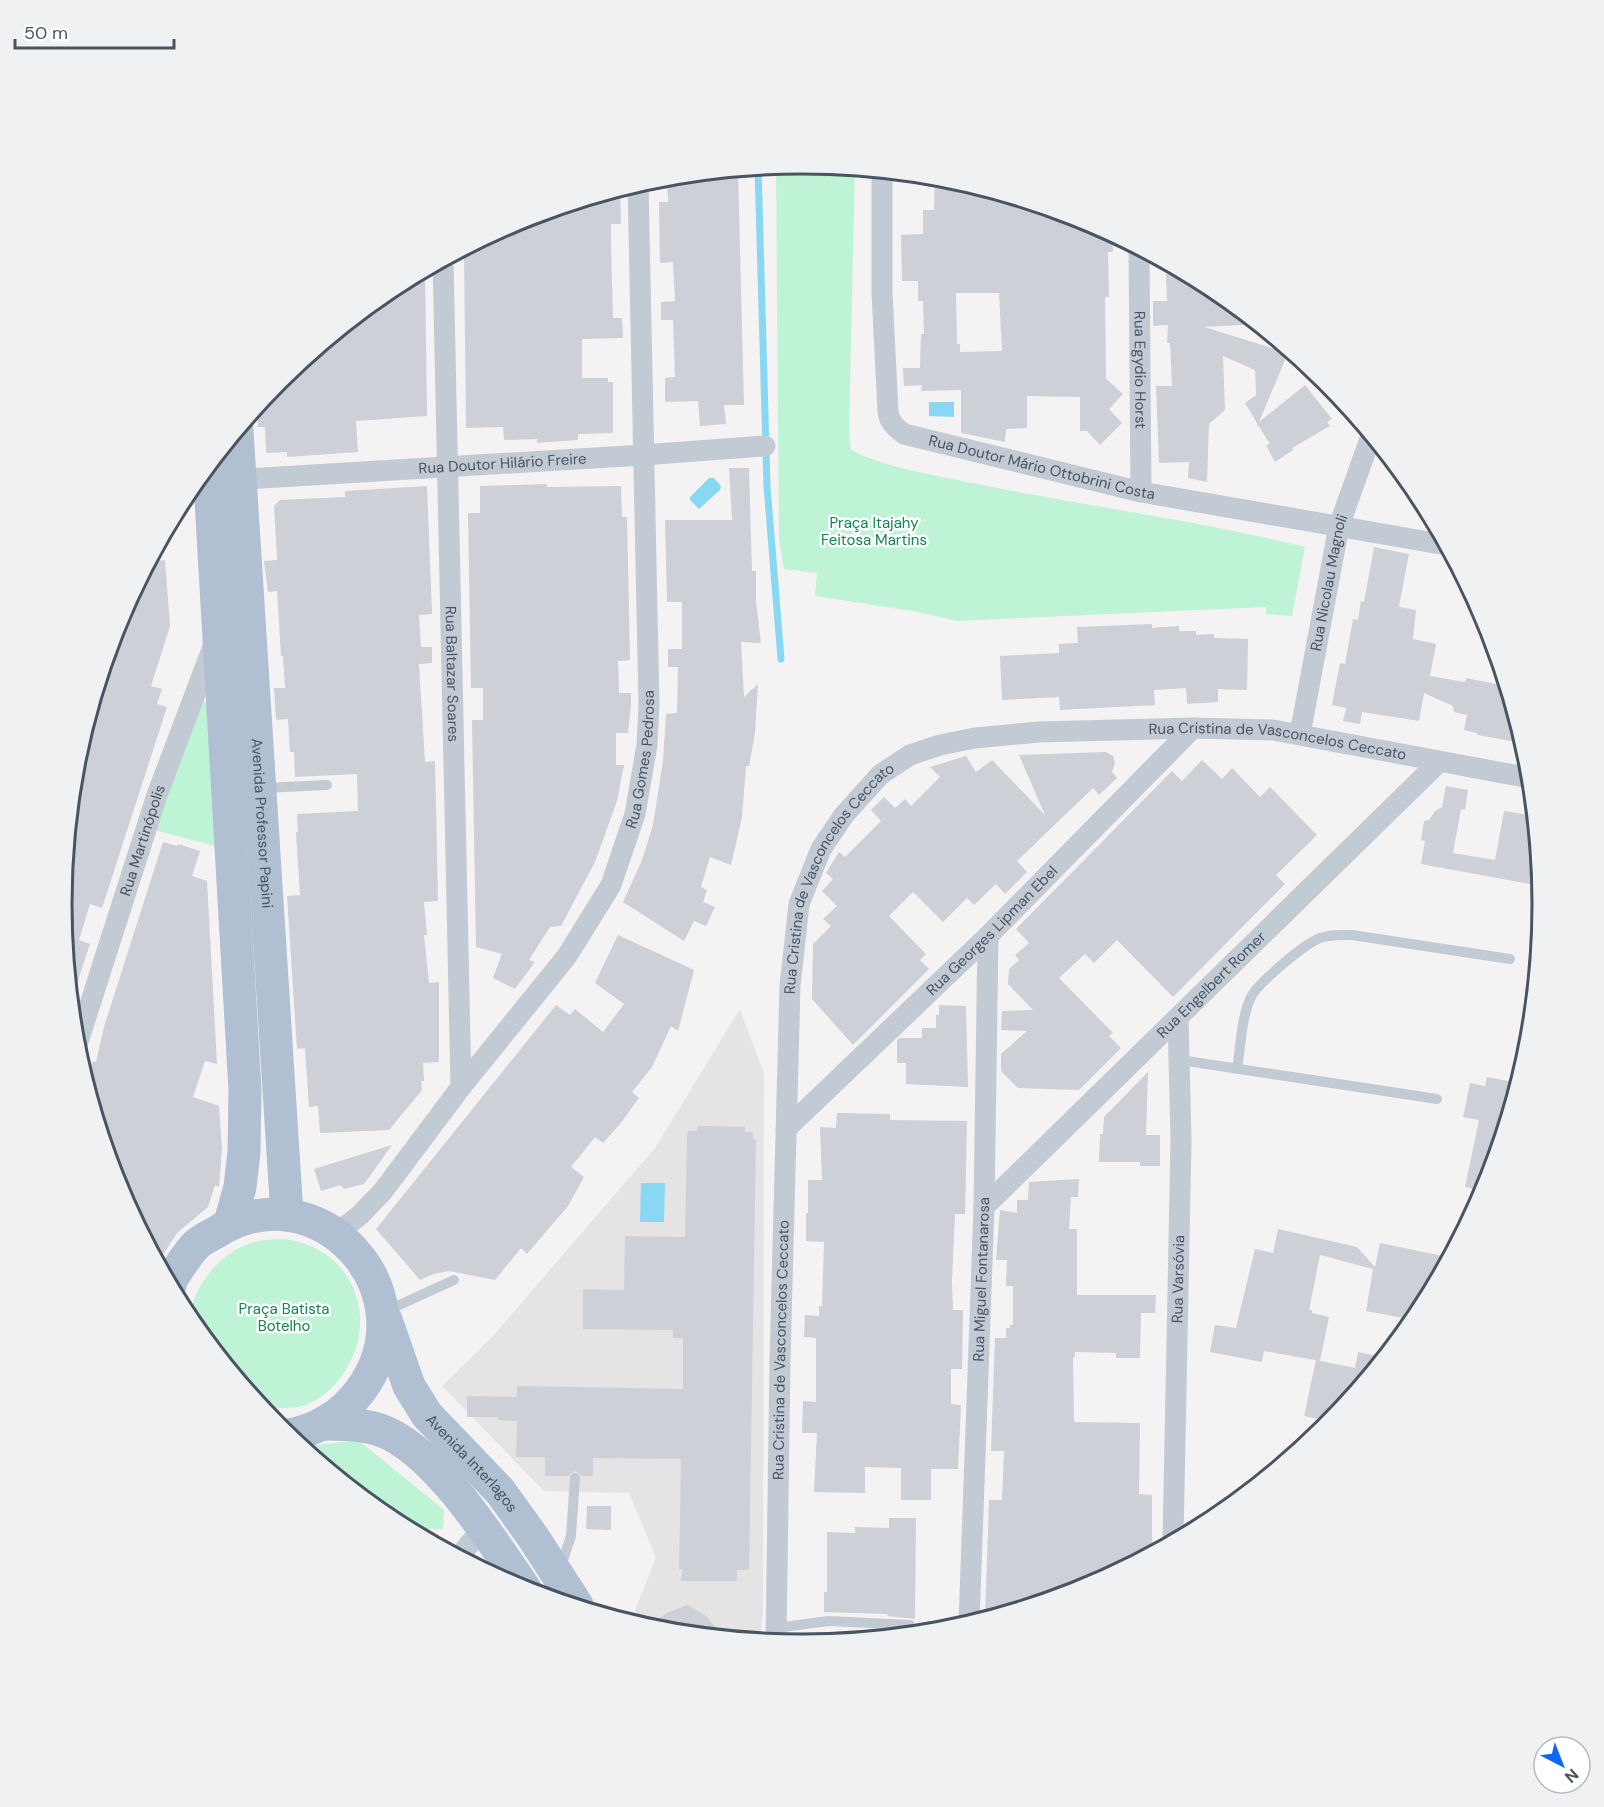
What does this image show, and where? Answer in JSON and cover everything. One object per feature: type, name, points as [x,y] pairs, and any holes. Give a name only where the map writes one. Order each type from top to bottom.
[{"type":"main road","name":"Avenida Professor Papini","points":[[222,461],[214,476],[217,635],[245,1090],[244,1152],[240,1186],[230,1223]]},
{"type":"main road","name":"Avenida Professor Papini","points":[[214,476],[256,734],[287,1215]]},
{"type":"main road","points":[[224,735],[256,734]]},
{"type":"main road","points":[[174,1275],[196,1245],[230,1223],[248,1217],[287,1215],[312,1221],[336,1234],[359,1255],[375,1282],[383,1312],[382,1345],[371,1377],[351,1404],[325,1424],[299,1432]]},
{"type":"main road","name":"Avenida Interlagos","points":[[383,1312],[409,1386],[427,1414],[500,1491],[572,1596]]},
{"type":"main road","name":"Avenida Interlagos","points":[[325,1424],[380,1430],[400,1439],[462,1499],[515,1574]]},
{"type":"street","name":"Rua Doutor Mário Ottobrini Costa","points":[[882,178],[882,293],[888,411],[889,419],[904,434],[1141,492],[1436,543]]},
{"type":"street","name":"Rua Gomes Pedrosa","points":[[336,1234],[360,1215],[384,1191],[461,1087],[567,956],[610,885],[634,814],[647,745],[649,705],[638,193]]},
{"type":"street","name":"Rua Egydio Horst","points":[[1139,256],[1141,492]]},
{"type":"street","name":"Rua Baltazar Soares","points":[[443,268],[461,1087]]},
{"type":"street","name":"Rua Nicolau Magnoli","points":[[1300,734],[1340,526],[1368,443]]},
{"type":"street","name":"Rua Doutor Hilário Freire","points":[[214,476],[448,466],[765,446]]},
{"type":"street","name":"Rua Martinópolis","points":[[83,1027],[157,795],[217,635]]},
{"type":"street","name":"Rua Cristina de Vasconcelos Ceccato","points":[[776,1633],[790,986],[799,904],[821,849],[844,815],[880,775],[910,755],[940,745],[981,737],[1039,732],[1193,728],[1273,730],[1521,776]]},
{"type":"street","name":"Rua Georges Lipman Ebel","points":[[786,1129],[988,936],[1193,728]]},
{"type":"street","name":"Rua Engelbert Romer","points":[[984,1207],[1440,762]]},
{"type":"street","name":"Rua Miguel Fontanarosa","points":[[969,1614],[984,1207],[988,936]]},
{"type":"street","name":"Rua Varsóvia","points":[[1173,1532],[1182,1140],[1178,1018]]},
{"type":"street","points":[[464,1550],[485,1530]]},
{"type":"lane","points":[[259,788],[327,785]]},
{"type":"lane","points":[[1237,1069],[1245,1019],[1252,996],[1269,975],[1318,939],[1333,935],[1352,935],[1510,959]]},
{"type":"lane","points":[[1179,1060],[1437,1099]]},
{"type":"lane","points":[[383,1312],[454,1280]]},
{"type":"lane","points":[[558,1575],[571,1536],[575,1478]]},
{"type":"lane","points":[[783,1633],[828,1621],[909,1625]]},
{"type":"shaded area","points":[[740,1009],[764,1074],[763,1613],[761,1632],[707,1627],[636,1614],[635,1610],[656,1558],[629,1493],[544,1491],[442,1386],[492,1337],[655,1148]]},
{"type":"green space","name":"Praça Itajahy Feitosa Martins","points":[[802,174],[855,176],[849,431],[851,450],[882,462],[936,476],[1226,529],[1305,547],[1292,616],[1266,614],[1266,607],[957,621],[918,612],[815,596],[817,573],[784,569],[779,539],[776,175]]},
{"type":"green space","points":[[201,695],[210,710],[219,847],[154,830]]},
{"type":"green space","name":"Praça Batista Botelho","points":[[279,1239],[304,1244],[326,1254],[342,1270],[353,1289],[359,1310],[359,1333],[353,1356],[340,1378],[327,1392],[299,1407],[275,1408],[223,1348],[193,1305],[202,1283],[219,1263],[240,1248],[261,1241]]},
{"type":"green space","points":[[358,1440],[444,1510],[443,1529],[425,1529],[396,1510],[358,1483],[314,1446]]},
{"type":"water","points":[[929,402],[954,402],[954,417],[929,416]]},
{"type":"water","points":[[709,478],[714,478],[721,486],[720,490],[699,509],[690,497]]},
{"type":"water","points":[[641,1183],[665,1183],[664,1222],[640,1222]]},
{"type":"building","points":[[738,177],[744,405],[724,405],[726,424],[700,426],[698,401],[665,402],[665,378],[675,377],[673,320],[661,320],[661,302],[675,301],[673,262],[660,263],[659,202],[668,202],[667,187]]},
{"type":"building","points":[[935,186],[944,188],[984,197],[984,199],[993,199],[1037,212],[1113,243],[1113,252],[1108,252],[1109,297],[1105,297],[1106,379],[1123,394],[1109,409],[1122,423],[1100,445],[1087,431],[1080,431],[1080,397],[1027,396],[1027,428],[1006,429],[1005,442],[961,433],[961,390],[921,391],[922,385],[904,386],[903,368],[920,368],[921,334],[924,334],[923,301],[918,301],[918,281],[902,281],[901,235],[923,234],[923,210],[934,210]],"holes":[[[956,293],[999,293],[1002,351],[960,352],[960,344],[957,344]]]},
{"type":"building","points":[[620,196],[621,224],[611,224],[611,243],[613,318],[622,318],[623,338],[582,339],[582,378],[608,378],[608,382],[613,382],[613,433],[578,434],[578,440],[537,443],[537,439],[504,440],[503,427],[466,428],[464,257],[523,229],[567,212]]},
{"type":"building","points":[[1166,274],[1171,274],[1247,325],[1204,327],[1276,349],[1286,358],[1259,422],[1305,385],[1332,419],[1327,422],[1330,426],[1292,448],[1293,450],[1275,462],[1266,445],[1270,444],[1258,425],[1257,427],[1245,403],[1256,395],[1255,370],[1223,356],[1225,410],[1209,424],[1207,482],[1188,478],[1189,462],[1159,463],[1156,386],[1172,386],[1170,343],[1167,343],[1168,325],[1153,326],[1153,301],[1167,301]]},
{"type":"building","points":[[425,279],[427,416],[356,421],[358,452],[287,457],[287,452],[266,453],[265,427],[258,427],[258,417],[321,355],[358,324]]},
{"type":"building","points":[[729,468],[749,468],[752,571],[756,571],[756,602],[761,643],[741,642],[744,697],[758,684],[755,733],[749,766],[746,766],[742,817],[731,865],[710,857],[701,887],[707,890],[703,902],[715,907],[706,926],[694,921],[684,941],[623,902],[642,860],[653,825],[663,761],[666,714],[677,713],[678,667],[668,667],[668,649],[682,649],[682,602],[667,602],[665,520],[732,520]]},
{"type":"building","points":[[547,484],[547,487],[621,486],[622,517],[627,517],[630,660],[618,661],[619,693],[631,693],[631,705],[628,733],[616,733],[616,765],[624,765],[617,801],[595,862],[561,926],[550,927],[529,960],[535,962],[515,989],[493,978],[502,954],[476,947],[472,720],[483,720],[483,688],[471,688],[468,513],[480,513],[480,486]]},
{"type":"building","points":[[427,486],[432,614],[419,615],[421,647],[432,647],[432,663],[419,664],[425,762],[435,761],[438,901],[424,902],[427,935],[424,935],[429,983],[439,982],[439,1062],[423,1063],[422,1090],[389,1130],[320,1133],[318,1106],[309,1107],[305,1048],[297,1049],[287,896],[300,895],[297,814],[358,811],[357,774],[295,777],[294,752],[290,752],[288,719],[276,720],[274,688],[285,688],[283,656],[281,656],[277,591],[268,592],[264,561],[277,560],[274,506],[280,500],[345,497],[345,491]]},
{"type":"building","points":[[1374,547],[1409,554],[1399,606],[1416,610],[1413,639],[1436,644],[1430,676],[1465,682],[1466,678],[1498,684],[1513,741],[1477,735],[1477,733],[1464,730],[1467,715],[1454,712],[1453,706],[1424,693],[1419,721],[1362,712],[1360,724],[1343,721],[1346,708],[1332,705],[1340,663],[1345,664],[1353,619],[1358,620],[1361,601],[1364,602]]},
{"type":"building","points":[[165,560],[170,626],[151,686],[162,689],[157,704],[167,707],[102,908],[90,904],[79,940],[90,944],[77,984],[72,904],[78,808],[86,761],[111,669],[128,624],[158,561]]},
{"type":"building","points":[[1152,624],[1152,628],[1179,626],[1179,631],[1196,631],[1196,635],[1214,634],[1214,638],[1248,639],[1247,690],[1218,689],[1218,702],[1187,704],[1186,688],[1154,690],[1155,705],[1060,710],[1059,697],[1002,700],[1000,656],[1059,653],[1059,644],[1078,643],[1077,627]]},
{"type":"building","points":[[1106,752],[1113,756],[1115,763],[1112,772],[1117,778],[1099,795],[1093,788],[1017,861],[1027,872],[1005,894],[996,884],[974,905],[967,898],[943,922],[913,892],[889,916],[926,954],[920,960],[929,969],[853,1045],[812,999],[813,944],[831,926],[823,919],[837,906],[822,891],[833,879],[826,873],[839,852],[845,857],[881,821],[871,810],[884,797],[895,808],[905,799],[911,806],[940,777],[930,767],[966,756],[976,772],[992,760],[1045,815],[1019,755]]},
{"type":"building","points":[[1202,760],[1222,779],[1232,768],[1260,797],[1270,787],[1317,835],[1276,875],[1285,884],[1173,997],[1117,940],[1094,963],[1085,954],[1059,978],[1113,1033],[1109,1036],[1121,1048],[1079,1090],[1018,1088],[1001,1071],[1001,1054],[1027,1031],[1001,1030],[1002,1011],[1033,1010],[1008,984],[1009,969],[1019,960],[1015,955],[1029,943],[1016,929],[1172,771],[1182,781]]},
{"type":"building","points":[[1446,786],[1468,790],[1465,810],[1461,809],[1453,853],[1495,860],[1504,811],[1527,815],[1531,884],[1421,864],[1425,841],[1421,840],[1424,821],[1429,820],[1435,811],[1442,807]]},
{"type":"building","points":[[163,842],[200,851],[192,876],[207,881],[217,1064],[205,1061],[193,1097],[219,1106],[222,1148],[219,1187],[215,1185],[208,1207],[177,1233],[163,1255],[128,1183],[97,1092],[91,1067],[93,1061],[96,1062],[104,1027]]},
{"type":"building","points":[[618,935],[694,970],[678,1031],[671,1026],[652,1067],[632,1092],[639,1098],[620,1124],[603,1143],[595,1137],[571,1167],[584,1177],[568,1206],[527,1254],[521,1248],[495,1280],[449,1271],[420,1280],[376,1229],[556,1005],[570,1015],[575,1009],[603,1032],[624,1004],[595,983]]},
{"type":"building","points":[[939,1005],[966,1006],[968,1087],[906,1084],[906,1063],[897,1063],[897,1040],[922,1038],[922,1028],[936,1028]]},
{"type":"building","points":[[1148,1072],[1146,1135],[1160,1135],[1160,1166],[1140,1166],[1140,1162],[1099,1162],[1100,1134],[1103,1134],[1104,1117]]},
{"type":"building","points":[[1487,1077],[1510,1081],[1493,1138],[1473,1189],[1465,1187],[1479,1120],[1463,1117],[1470,1083],[1485,1086]]},
{"type":"building","points":[[837,1113],[890,1114],[890,1120],[967,1121],[965,1214],[955,1214],[952,1281],[953,1310],[963,1310],[962,1369],[951,1369],[951,1404],[961,1405],[958,1469],[931,1469],[931,1500],[901,1500],[901,1468],[865,1467],[865,1493],[814,1492],[817,1433],[802,1433],[803,1401],[816,1402],[816,1338],[804,1337],[805,1315],[819,1316],[819,1306],[822,1306],[824,1242],[806,1241],[808,1180],[822,1180],[820,1127],[836,1128]]},
{"type":"building","points":[[698,1126],[745,1127],[745,1132],[753,1132],[753,1139],[756,1139],[749,1570],[737,1570],[737,1581],[681,1581],[682,1569],[679,1569],[681,1459],[593,1458],[593,1476],[582,1476],[575,1471],[568,1476],[545,1476],[545,1457],[516,1457],[517,1421],[498,1420],[498,1417],[467,1417],[467,1396],[517,1397],[517,1386],[683,1389],[683,1338],[673,1338],[673,1330],[583,1329],[583,1289],[624,1290],[625,1236],[685,1237],[687,1137],[688,1131],[697,1131]]},
{"type":"building","points":[[392,1145],[364,1184],[344,1189],[340,1185],[321,1191],[314,1169]]},
{"type":"building","points":[[1079,1179],[1078,1197],[1071,1197],[1069,1229],[1077,1229],[1077,1295],[1156,1295],[1155,1313],[1141,1313],[1140,1358],[1116,1358],[1116,1353],[1075,1352],[1075,1357],[1073,1357],[1074,1422],[1140,1423],[1139,1494],[1152,1495],[1152,1544],[1081,1578],[1037,1595],[985,1610],[989,1500],[1002,1500],[1004,1451],[991,1451],[995,1338],[1006,1338],[1006,1328],[1013,1325],[1013,1286],[1006,1286],[1007,1260],[996,1260],[1000,1210],[1017,1213],[1017,1200],[1028,1200],[1029,1182]]},
{"type":"building","points":[[1278,1229],[1357,1247],[1375,1267],[1380,1243],[1441,1256],[1403,1318],[1366,1311],[1373,1269],[1320,1255],[1309,1310],[1312,1310],[1312,1313],[1329,1317],[1320,1361],[1264,1351],[1262,1362],[1210,1352],[1215,1325],[1236,1328],[1255,1249],[1273,1253]]},
{"type":"building","points":[[1358,1352],[1375,1355],[1318,1420],[1304,1416],[1316,1360],[1355,1368]]},
{"type":"building","points":[[587,1506],[611,1506],[611,1530],[586,1529]]},
{"type":"building","points":[[889,1518],[916,1518],[915,1619],[887,1616],[888,1614],[824,1612],[824,1592],[827,1592],[827,1532],[855,1533],[855,1527],[889,1528]]},
{"type":"building","points":[[687,1605],[705,1615],[716,1628],[658,1619]]},
{"type":"waterway","points":[[758,175],[767,486],[781,659]]}]
